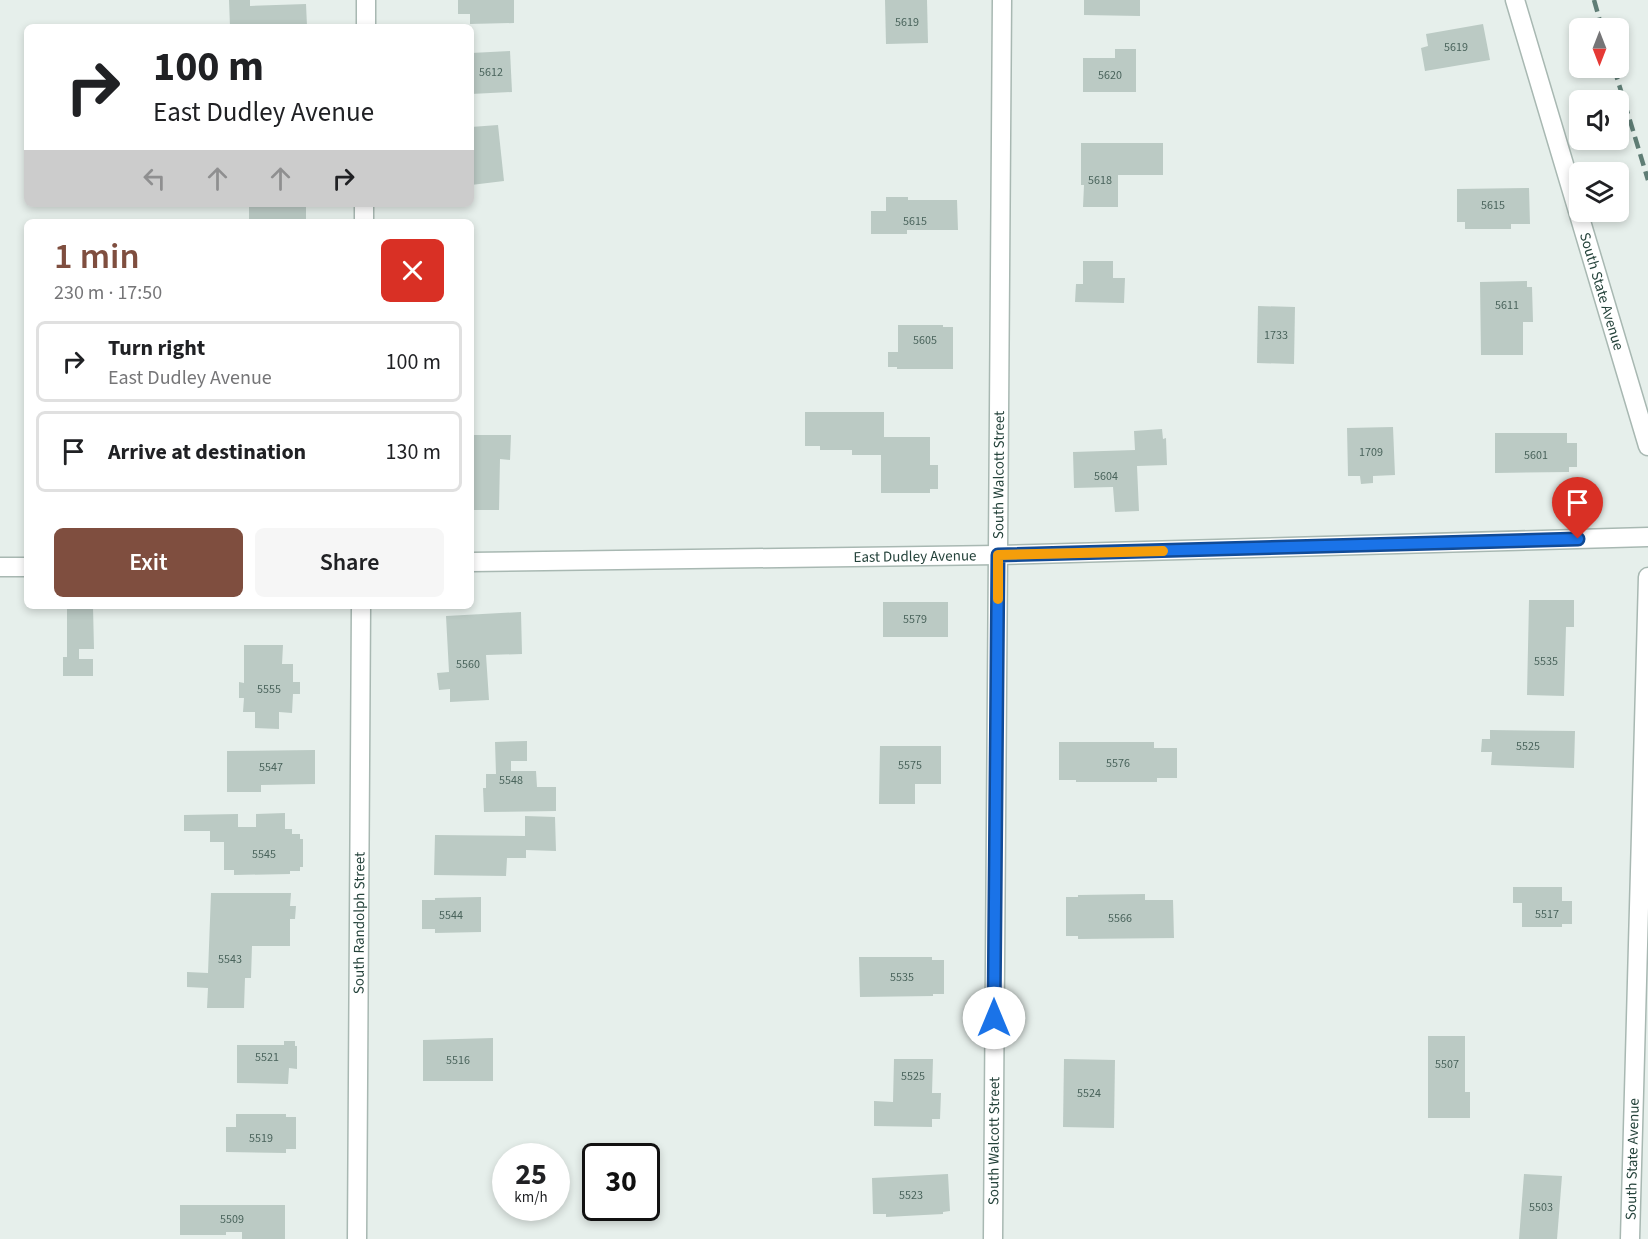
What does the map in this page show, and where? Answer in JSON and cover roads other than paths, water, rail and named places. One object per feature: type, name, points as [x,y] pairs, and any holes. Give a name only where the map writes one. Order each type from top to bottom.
[{"type":"street","points":[[366,0],[366,24]]},
{"type":"street","name":"South Walcott Street","points":[[993,1239],[1002,0]]},
{"type":"street","name":"South State Avenue","points":[[1515,0],[1648,446]]},
{"type":"street","name":"East Dudley Avenue","points":[[474,562],[998,555],[1648,537]]},
{"type":"street","points":[[0,567],[24,567]]},
{"type":"street","name":"South State Avenue","points":[[1630,1239],[1648,577]]},
{"type":"street","name":"South Randolph Street","points":[[357,1239],[361,609]]},
{"type":"railway","points":[[1594,0],[1599,18]]},
{"type":"railway","points":[[1617,78],[1648,180]]}]
